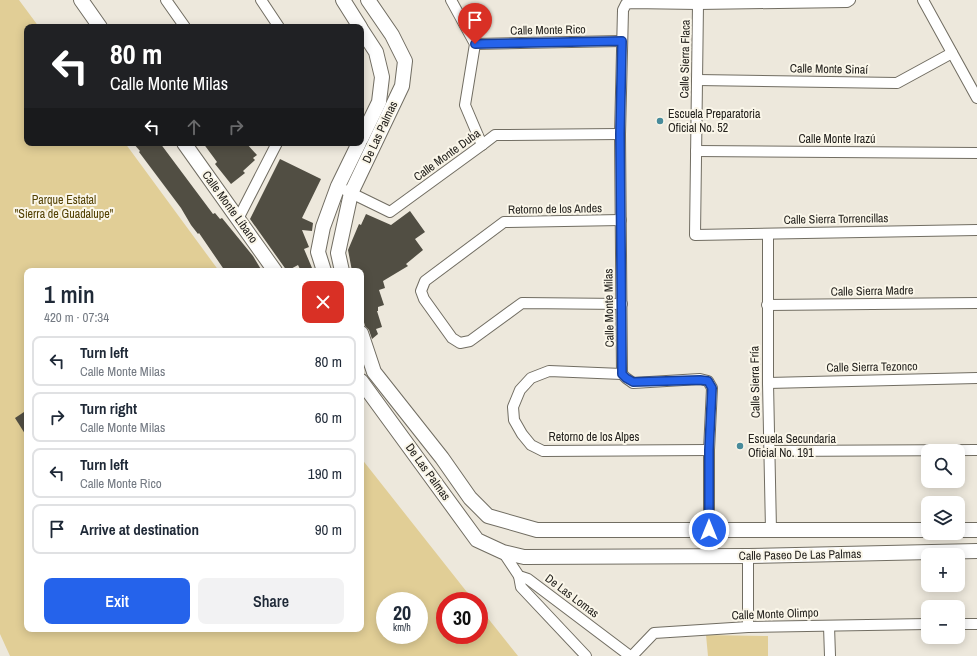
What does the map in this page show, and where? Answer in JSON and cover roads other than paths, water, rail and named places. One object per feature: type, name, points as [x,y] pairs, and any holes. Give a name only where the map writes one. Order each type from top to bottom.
[{"type":"street","points":[[81,0],[98,24]]},
{"type":"street","points":[[166,0],[183,24]]},
{"type":"street","points":[[260,0],[277,24]]},
{"type":"street","name":"De Las Palmas","points":[[343,0],[358,24]]},
{"type":"street","name":"De Las Palmas","points":[[341,268],[338,253],[351,193],[402,86],[405,61],[392,35],[368,0]]},
{"type":"street","points":[[451,0],[475,44],[465,105],[482,145]]},
{"type":"street","points":[[698,4],[847,2],[850,0]]},
{"type":"street","points":[[923,0],[977,98]]},
{"type":"street","name":"Calle Monte Milas","points":[[622,374],[620,134],[623,10],[626,4],[631,3],[698,4]]},
{"type":"street","name":"Calle Sierra Flaca","points":[[695,235],[698,4]]},
{"type":"street","name":"De Las Palmas","points":[[364,34],[376,52],[382,77],[380,102],[364,133]]},
{"type":"street","name":"Calle Monte Rico","points":[[475,44],[622,41]]},
{"type":"street","name":"Calle Monte Sinaí","points":[[697,80],[897,83],[952,52]]},
{"type":"street","name":"Calle Monte Duba","points":[[351,193],[390,212],[495,135],[620,134]]},
{"type":"street","name":"Calle Monte Líbano","points":[[186,146],[274,268]]},
{"type":"street","points":[[238,219],[275,146]]},
{"type":"street","name":"De Las Palmas","points":[[323,268],[318,252],[323,227],[338,186],[358,146]]},
{"type":"street","name":"Calle Monte Irazú","points":[[696,151],[977,153]]},
{"type":"street","points":[[338,186],[351,193]]},
{"type":"street","name":"Retorno de los Andes","points":[[621,220],[504,222],[424,281],[421,291],[424,299],[452,338],[460,343],[470,341],[522,303],[622,304]]},
{"type":"street","name":"Calle Sierra Torrencillas","points":[[695,235],[977,230]]},
{"type":"street","name":"Calle Sierra Fría","points":[[768,234],[767,305],[771,530]]},
{"type":"street","name":"Calle Sierra Madre","points":[[767,305],[977,303]]},
{"type":"street","name":"De Las Palmas","points":[[364,342],[374,372],[442,458],[470,498]]},
{"type":"street","points":[[364,379],[374,372]]},
{"type":"street","name":"Retorno de los Alpes","points":[[622,374],[549,372],[532,378],[520,390],[513,407],[514,420],[522,434],[531,445],[543,451],[709,450]]},
{"type":"street","points":[[622,374],[633,382],[708,381],[712,388],[709,450],[709,530]]},
{"type":"street","name":"Calle Sierra Tezonco","points":[[768,383],[977,378]]},
{"type":"street","name":"De Las Palmas","points":[[364,385],[477,540],[503,552]]},
{"type":"street","points":[[770,451],[977,450]]},
{"type":"street","name":"Calle Paseo De Las Palmas","points":[[470,498],[488,516],[537,530],[921,530]]},
{"type":"street","points":[[965,530],[977,530]]},
{"type":"street","name":"Calle Paseo De Las Palmas","points":[[503,552],[524,557],[748,556],[977,551]]},
{"type":"street","points":[[503,552],[518,576],[521,587],[586,656]]},
{"type":"street","points":[[748,556],[748,627]]},
{"type":"street","name":"De Las Lomas","points":[[518,576],[528,579],[631,656]]},
{"type":"street","name":"Calle Monte Olimpo","points":[[631,656],[654,634],[748,627],[921,624]]},
{"type":"street","points":[[965,624],[977,624]]},
{"type":"street","points":[[829,626],[830,656]]},
{"type":"place","name":"Escuela Preparatoria Oficial No. 52","points":[[660,121]]},
{"type":"place","name":"Escuela Secundaria Oficial No. 191","points":[[740,446]]},
{"type":"park label","name":"Parque Estatal \"Sierra de Guadalupe\"","points":[[64,207]]}]
